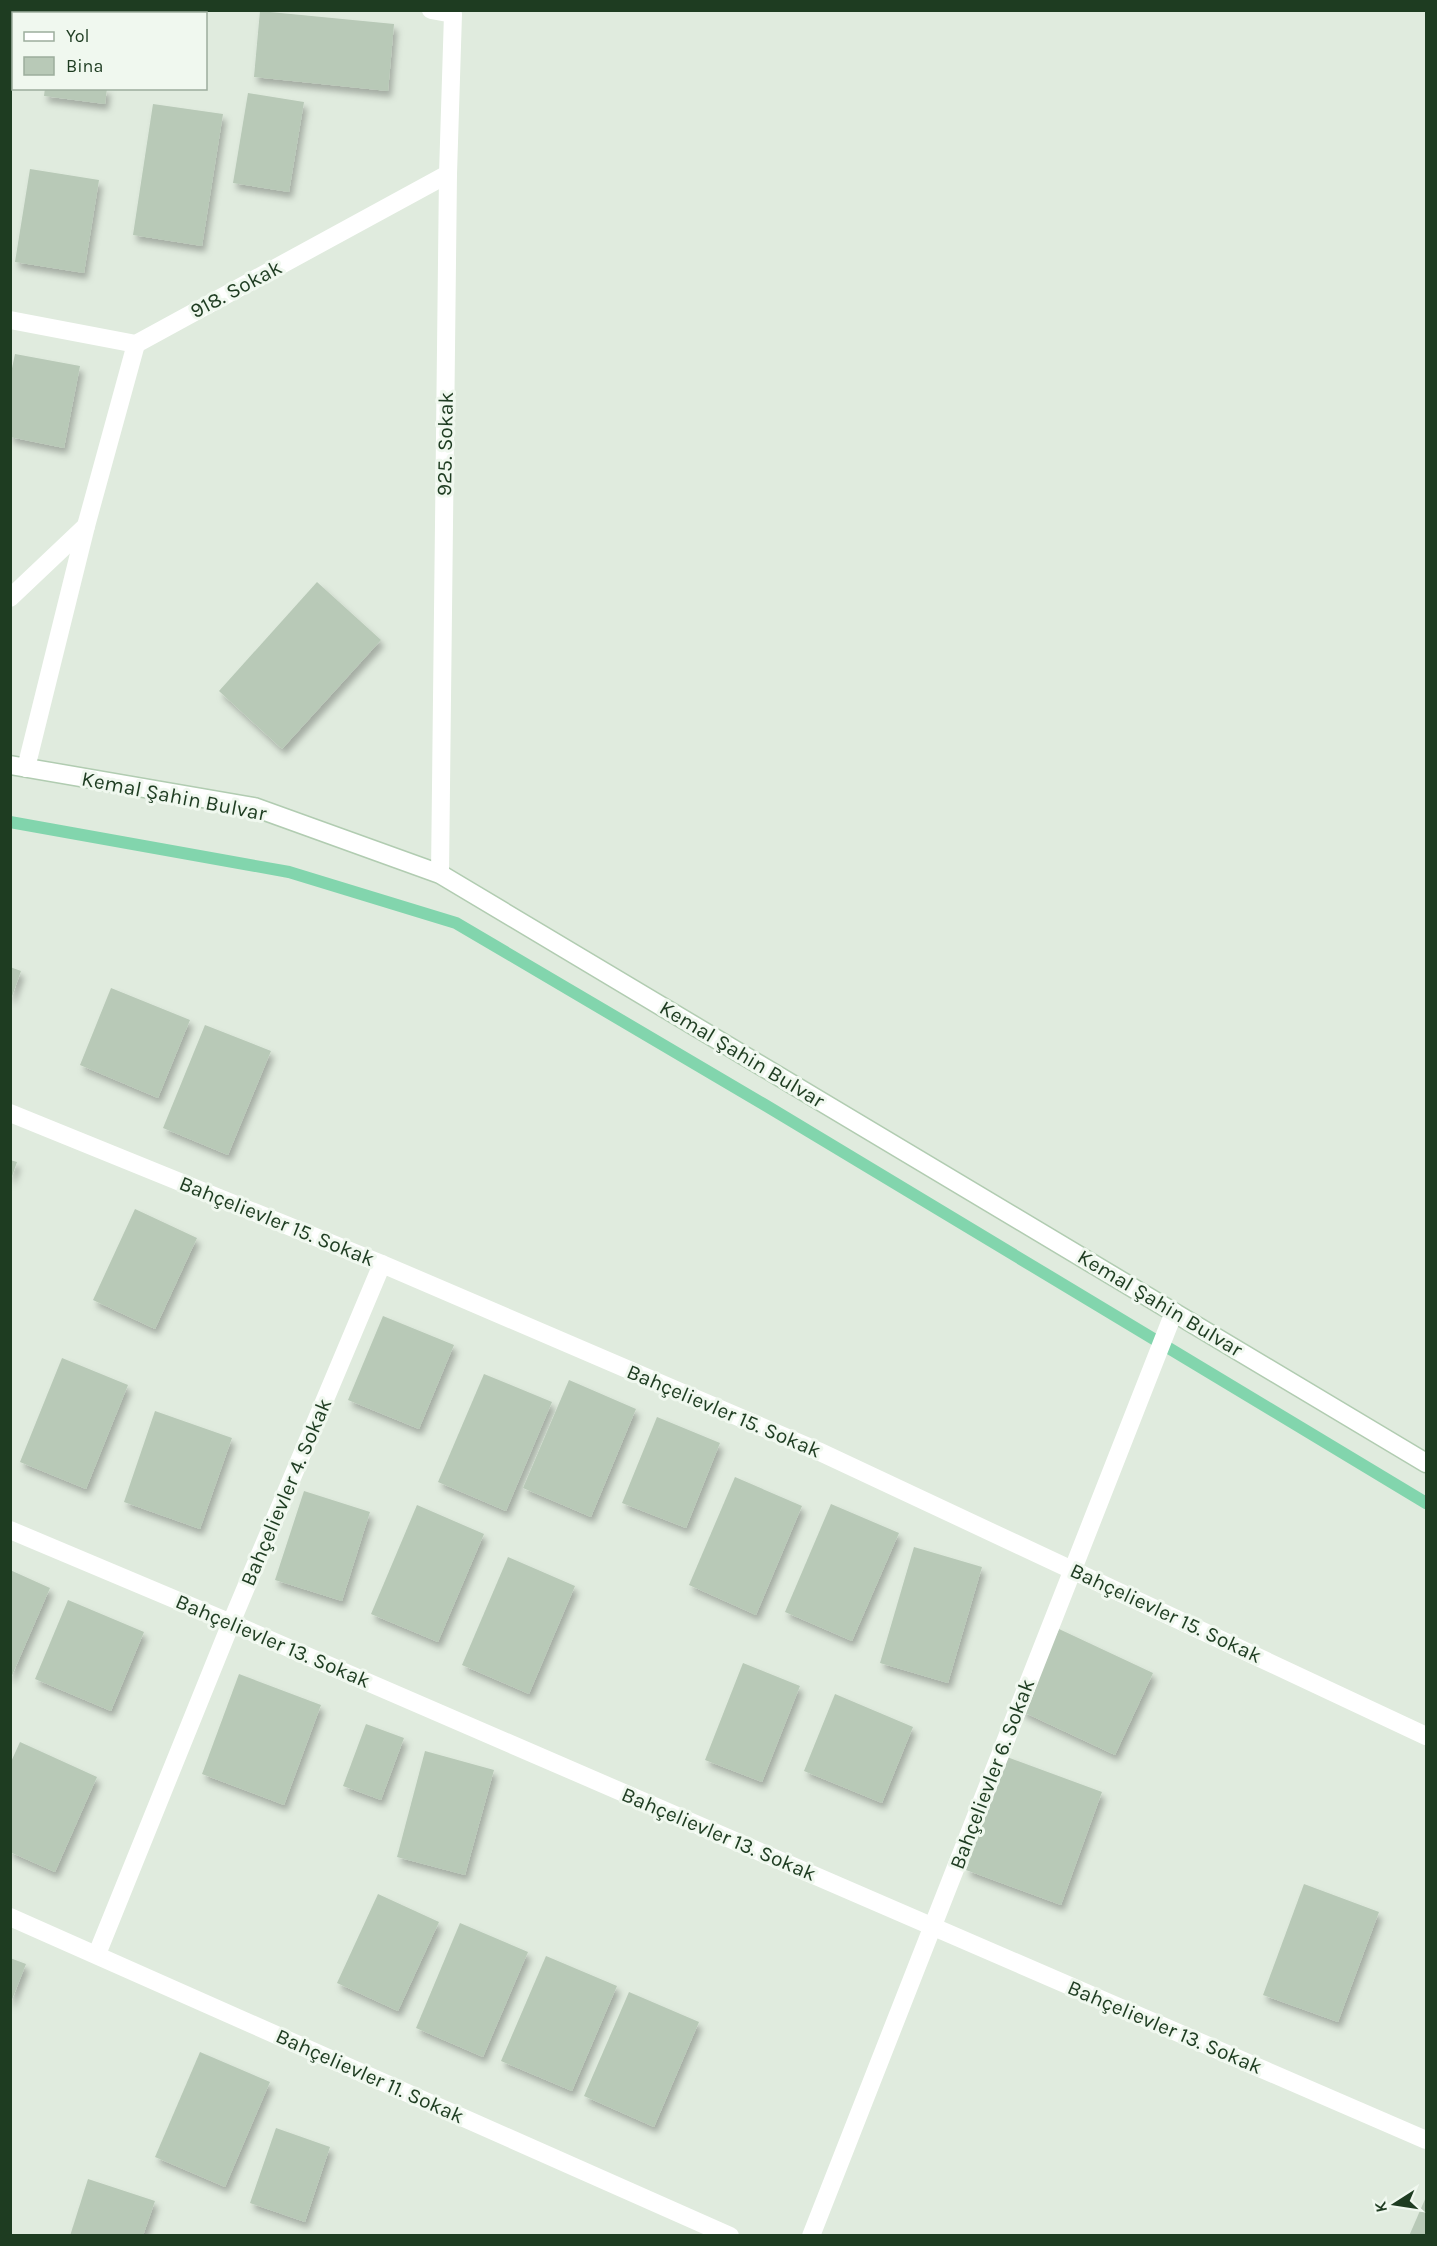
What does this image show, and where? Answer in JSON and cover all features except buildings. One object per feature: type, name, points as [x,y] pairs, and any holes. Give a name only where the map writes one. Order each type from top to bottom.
[{"type":"street","name":"925. Sokak","points":[[431,10],[453,14],[448,174],[441,874]]},
{"type":"street","name":"918. Sokak","points":[[136,344],[448,174]]},
{"type":"street","points":[[10,320],[136,344],[18,766]]},
{"type":"street","points":[[10,598],[86,526]]},
{"type":"street","name":"Kemal Şahin Bulvar","points":[[18,766],[254,807],[441,874],[1173,1314],[1426,1463]]},
{"type":"street","name":"Bahçelievler 15. Sokak","points":[[10,1113],[382,1264],[818,1452],[1073,1569],[1426,1736]]},
{"type":"street","name":"Bahçelievler 4. Sokak","points":[[97,1954],[231,1623],[382,1264]]},
{"type":"street","name":"Bahçelievler 6. Sokak","points":[[811,2235],[1173,1314]]},
{"type":"street","name":"Bahçelievler 13. Sokak","points":[[10,1530],[231,1623],[1426,2140]]},
{"type":"street","name":"Bahçelievler 11. Sokak","points":[[10,1917],[730,2235]]},
{"type":"waterway","points":[[10,822],[289,872],[456,923],[765,1105],[1426,1503]]}]
